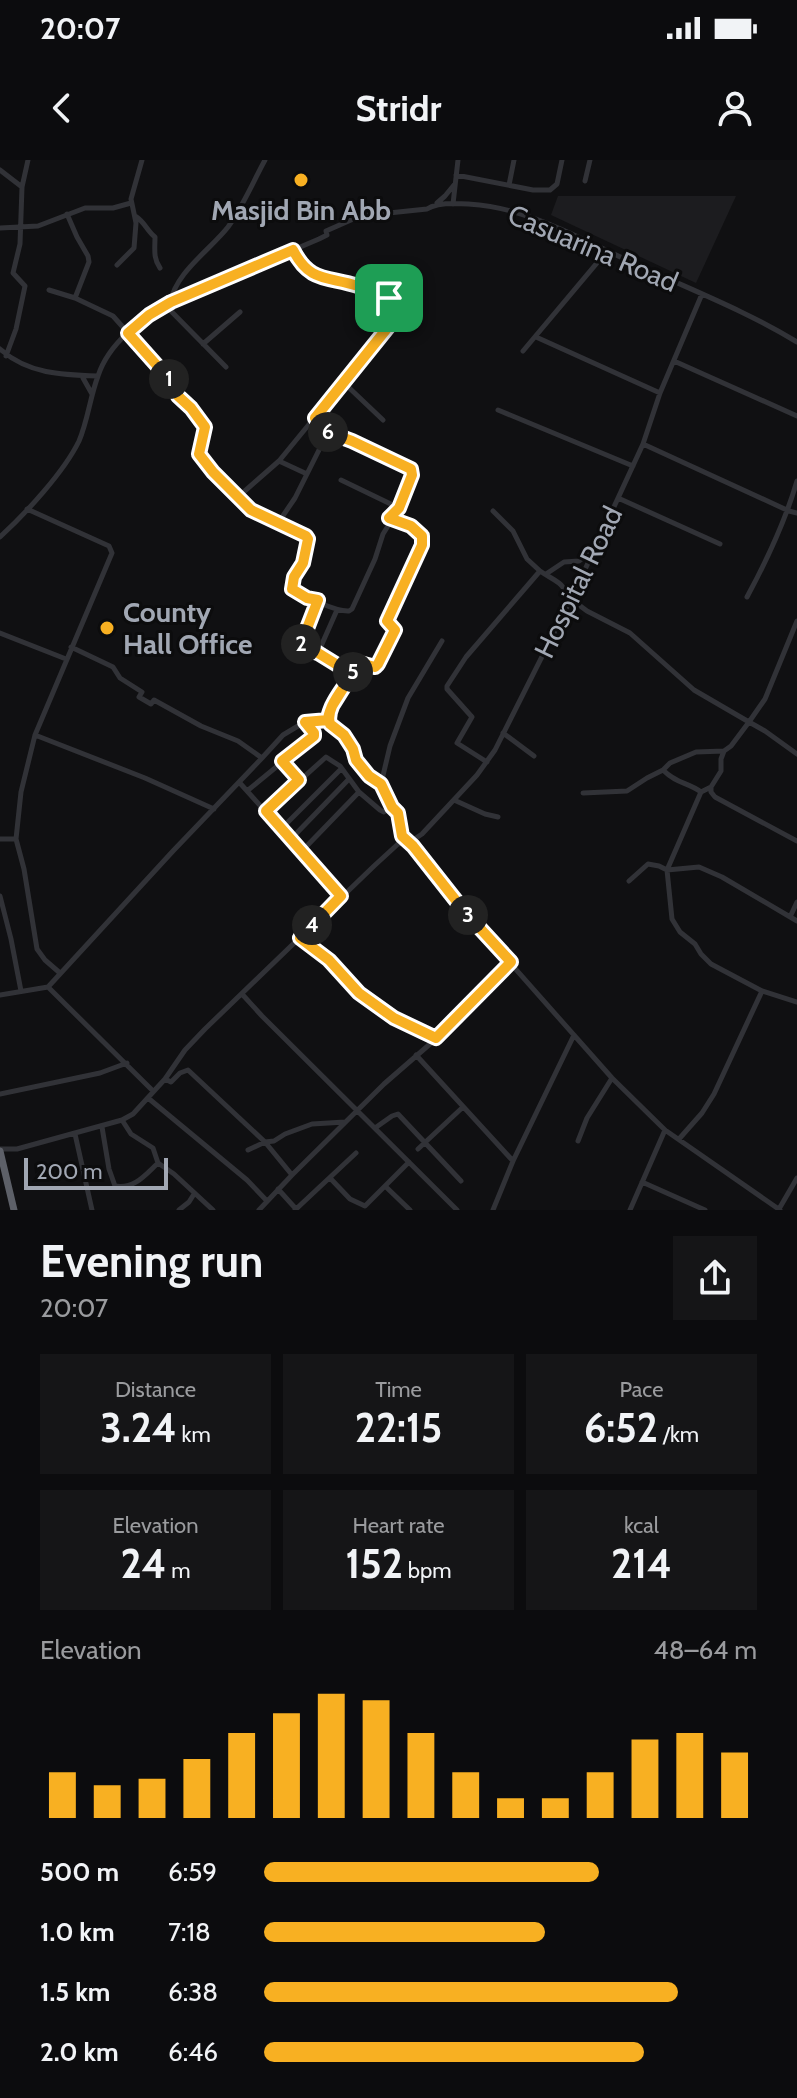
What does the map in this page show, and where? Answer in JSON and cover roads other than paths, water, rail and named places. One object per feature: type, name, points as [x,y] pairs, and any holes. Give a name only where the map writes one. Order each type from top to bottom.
[{"type":"highway","points":[[1,1156],[14,1210]]},
{"type":"street","points":[[6,356],[16,329],[25,286],[13,273],[20,244],[22,187],[28,160]]},
{"type":"street","points":[[117,265],[134,248],[136,223],[131,203],[142,160]]},
{"type":"street","points":[[226,367],[168,304],[186,273],[226,229],[265,160]]},
{"type":"street","points":[[450,204],[458,160]]},
{"type":"street","points":[[509,185],[514,160]]},
{"type":"street","points":[[455,181],[550,190],[557,184],[562,160]]},
{"type":"street","points":[[585,181],[590,160]]},
{"type":"street","points":[[0,170],[22,187]]},
{"type":"street","points":[[436,204],[455,181]]},
{"type":"street","points":[[455,181],[458,199],[464,205]]},
{"type":"street","points":[[0,228],[38,226],[85,208],[113,208],[131,203]]},
{"type":"street","name":"Casuarina Road","points":[[0,537],[69,459],[84,427],[101,369],[128,333],[168,304],[327,235],[326,231],[360,216],[427,209],[436,204],[499,208],[513,212],[546,223],[702,294],[763,322],[797,342]]},
{"type":"street","points":[[8,226],[21,213]]},
{"type":"street","points":[[67,214],[89,262],[75,298]]},
{"type":"street","points":[[134,215],[144,222],[155,237],[154,254],[160,268]]},
{"type":"street","points":[[238,497],[279,461],[397,313],[396,306],[389,298],[359,286],[315,275],[303,267],[293,250]]},
{"type":"street","points":[[523,351],[607,251]]},
{"type":"street","points":[[49,290],[113,316],[169,379],[178,396],[205,427],[199,454],[213,472],[251,510],[308,539],[303,563],[294,577],[292,589],[307,598],[347,612],[352,609],[375,559],[389,518],[399,508],[412,475],[411,469],[328,432],[315,418]]},
{"type":"street","name":"Hospital Road","points":[[122,1120],[133,1114],[148,1098],[185,1050],[341,896],[398,844],[422,834],[487,762],[570,602],[633,466],[702,294]]},
{"type":"street","points":[[203,344],[240,312]]},
{"type":"street","points":[[536,337],[660,393]]},
{"type":"street","points":[[0,349],[6,356],[53,375],[97,379]]},
{"type":"street","points":[[674,361],[797,416]]},
{"type":"street","points":[[83,377],[101,369]]},
{"type":"street","points":[[83,377],[93,395]]},
{"type":"street","points":[[343,382],[383,420]]},
{"type":"street","points":[[498,410],[633,466]]},
{"type":"street","points":[[278,523],[308,474],[328,432]]},
{"type":"street","points":[[643,444],[797,513]]},
{"type":"street","points":[[279,461],[308,474]]},
{"type":"street","points":[[341,480],[399,508]]},
{"type":"street","points":[[747,597],[789,511],[797,481]]},
{"type":"street","points":[[618,498],[720,544]]},
{"type":"street","points":[[27,509],[109,546],[112,557],[35,735],[19,803],[16,839],[37,949],[60,973]]},
{"type":"street","points":[[493,511],[513,531],[527,559],[560,582],[570,602],[630,633],[694,690],[765,731],[797,754]]},
{"type":"street","points":[[389,518],[411,526],[422,536],[422,545],[387,621],[395,630],[378,664],[375,667],[360,663],[332,706],[328,720],[330,724],[344,735],[356,760],[369,776],[381,784],[398,813],[402,836],[612,1078],[665,1130],[780,1210],[797,1178]]},
{"type":"street","points":[[487,762],[457,743],[472,717],[447,686],[466,657],[543,573],[564,562],[579,561],[595,548]]},
{"type":"street","points":[[318,600],[301,644],[352,674]]},
{"type":"street","points":[[318,653],[337,610]]},
{"type":"street","points":[[583,793],[627,791],[670,763],[696,752],[724,751],[731,746],[759,711],[797,621]]},
{"type":"street","points":[[0,633],[66,659]]},
{"type":"street","points":[[381,784],[390,746],[408,698],[442,641]]},
{"type":"street","points":[[71,647],[113,667],[120,678],[142,692],[139,697],[151,704],[154,700],[201,726],[238,741],[262,758]]},
{"type":"street","points":[[0,995],[48,987],[283,735],[305,722],[328,720]]},
{"type":"street","points":[[247,791],[314,736],[305,722]]},
{"type":"street","points":[[503,733],[534,756]]},
{"type":"street","points":[[35,735],[214,809]]},
{"type":"street","points":[[724,751],[721,771],[711,787],[701,792],[667,870],[672,919],[680,932],[695,944],[711,964],[762,991],[797,1002]]},
{"type":"street","points":[[266,811],[326,757],[340,766],[359,792],[382,811],[392,807]]},
{"type":"street","points":[[282,761],[299,780]]},
{"type":"street","points":[[281,829],[341,769]]},
{"type":"street","points":[[663,770],[679,783],[701,792]]},
{"type":"street","points":[[290,840],[349,779]]},
{"type":"street","points":[[239,782],[341,896]]},
{"type":"street","points":[[711,787],[715,797],[797,841]]},
{"type":"street","points":[[301,852],[359,792]]},
{"type":"street","points":[[454,800],[498,817]]},
{"type":"street","points":[[0,839],[16,839]]},
{"type":"street","points":[[629,881],[648,864],[667,870],[699,867],[797,921]]},
{"type":"street","points":[[0,896],[21,991]]},
{"type":"street","points":[[790,917],[797,902]]},
{"type":"street","points":[[300,938],[329,960],[359,993],[394,1018],[436,1038]]},
{"type":"street","points":[[259,1210],[511,962]]},
{"type":"street","points":[[48,987],[153,1091]]},
{"type":"street","points":[[678,1139],[702,1113],[714,1094],[762,991]]},
{"type":"street","points":[[242,994],[457,1210]]},
{"type":"street","points":[[493,1210],[513,1161],[574,1035]]},
{"type":"street","points":[[416,1055],[513,1161]]},
{"type":"street","points":[[0,1094],[100,1073],[127,1063]]},
{"type":"street","points":[[165,1079],[171,1082],[188,1070],[265,1142],[292,1175]]},
{"type":"street","points":[[578,1141],[587,1118],[612,1078]]},
{"type":"street","points":[[148,1098],[247,1180],[267,1201]]},
{"type":"street","points":[[418,1149],[463,1107]]},
{"type":"street","points":[[375,1128],[398,1114],[461,1181]]},
{"type":"street","points":[[1,1156],[122,1120],[131,1134],[153,1148],[158,1163],[213,1210]]},
{"type":"street","points":[[248,1150],[312,1124],[346,1122]]},
{"type":"street","points":[[102,1127],[115,1186],[120,1188],[135,1184],[158,1163]]},
{"type":"street","points":[[630,1210],[665,1130]]},
{"type":"street","points":[[75,1134],[92,1210]]},
{"type":"street","points":[[1,1156],[17,1149]]},
{"type":"street","points":[[278,1189],[295,1210],[356,1153]]},
{"type":"street","points":[[330,1178],[350,1199],[365,1206],[409,1162]]},
{"type":"street","points":[[642,1182],[705,1210]]},
{"type":"street","points":[[385,1186],[410,1210]]},
{"type":"street","points":[[179,1210],[194,1194]]},
{"type":"place","name":"Masjid Bin Abb","points":[[301,180]]},
{"type":"place","name":"County Hall Office","points":[[107,628]]}]
